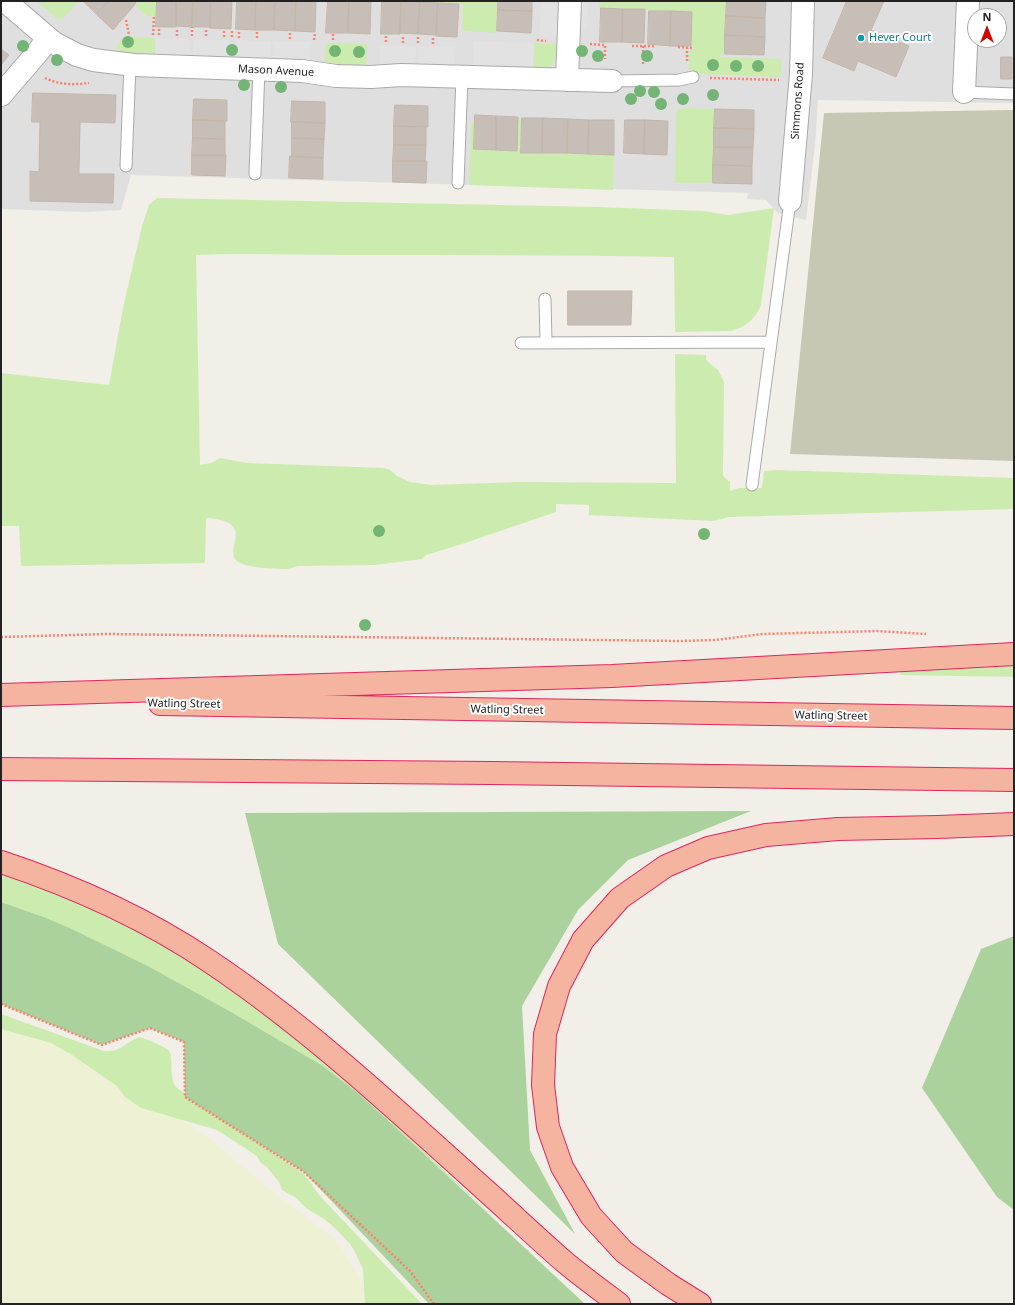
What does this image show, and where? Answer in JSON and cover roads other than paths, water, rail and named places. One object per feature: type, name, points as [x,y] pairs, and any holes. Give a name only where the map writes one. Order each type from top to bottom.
[{"type":"highway","points":[[1,695],[612,676],[1014,654]]},
{"type":"highway","name":"Watling Street","points":[[1,701],[1014,718]]},
{"type":"highway","points":[[1,769],[491,773],[1014,780]]},
{"type":"highway","points":[[700,1304],[668,1284],[624,1252],[591,1216],[562,1167],[548,1127],[543,1085],[545,1034],[559,986],[583,940],[620,898],[666,866],[708,848],[766,835],[838,829],[1014,824]]},
{"type":"highway","points":[[1,862],[59,884],[128,914],[208,960],[238,981],[271,1005],[332,1054],[566,1263],[619,1304]]},
{"type":"street","name":"Mason Avenue","points":[[5,1],[48,38],[61,47],[85,57],[102,61],[142,65],[302,71],[336,76],[371,77],[401,75],[612,81]]},
{"type":"street","points":[[567,80],[570,1]]},
{"type":"street","name":"Simmons Road","points":[[790,200],[800,84],[803,1]]},
{"type":"street","points":[[964,92],[968,1]]},
{"type":"street","points":[[1,95],[48,38]]},
{"type":"lane","points":[[126,166],[130,64]]},
{"type":"lane","points":[[255,174],[259,69]]},
{"type":"lane","points":[[458,183],[462,77]]},
{"type":"lane","points":[[612,81],[679,80],[693,77]]},
{"type":"lane","points":[[964,92],[1014,94]]},
{"type":"lane","points":[[752,485],[790,200]]},
{"type":"lane","points":[[545,298],[546,342]]},
{"type":"lane","points":[[521,343],[771,342]]},
{"type":"place","name":"Hever Court","points":[[861,38]]}]
